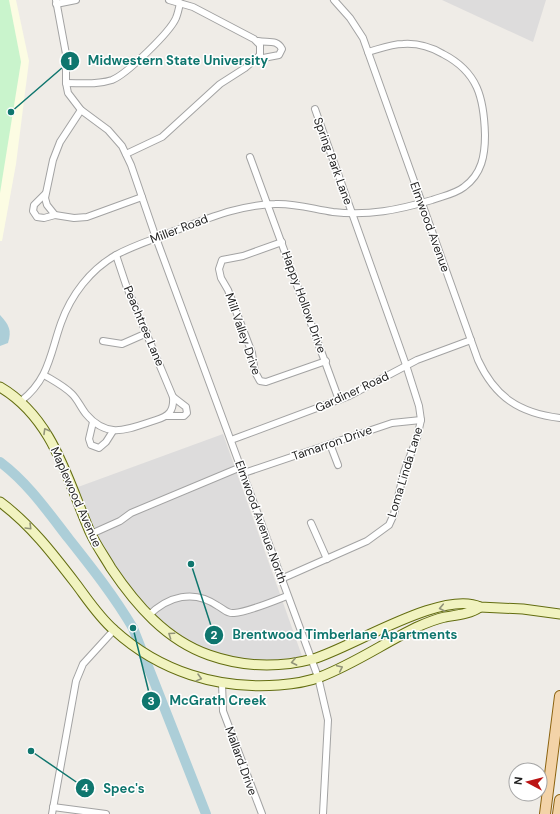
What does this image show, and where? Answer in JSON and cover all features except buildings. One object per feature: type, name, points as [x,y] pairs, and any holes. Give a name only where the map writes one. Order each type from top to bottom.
[{"type":"main road","points":[[560,696],[548,792],[560,796]]},
{"type":"main road","points":[[558,814],[560,800]]},
{"type":"main road","points":[[545,814],[547,802]]},
{"type":"street","points":[[55,215],[46,205],[45,194],[57,148],[81,110],[74,102],[66,83],[66,54],[56,2],[76,0]]},
{"type":"street","points":[[126,154],[162,137],[220,84],[258,59],[279,55],[282,49],[279,43],[275,41],[258,41],[193,7],[169,0]]},
{"type":"street","name":"Elmwood Avenue","points":[[334,0],[356,26],[368,52],[421,203],[485,376],[502,396],[524,409],[560,418]]},
{"type":"street","points":[[66,83],[103,82],[118,76],[131,67],[170,29],[176,18],[180,3]]},
{"type":"street","points":[[258,41],[261,49],[258,59]]},
{"type":"street","name":"Miller Road","points":[[21,401],[32,393],[44,375],[53,354],[61,323],[72,298],[90,275],[116,255],[226,211],[269,204],[287,204],[332,212],[388,212],[457,192],[475,177],[480,169],[484,152],[485,127],[482,103],[477,85],[462,65],[432,48],[415,44],[401,44],[368,52]]},
{"type":"street","name":"Spring Park Lane","points":[[315,109],[352,213]]},
{"type":"street","name":"Elmwood Avenue North","points":[[81,110],[108,130],[126,154],[243,470],[287,596],[312,659],[328,720],[323,789],[323,814]]},
{"type":"street","name":"Happy Hollow Drive","points":[[250,157],[269,204],[339,400]]},
{"type":"street","points":[[45,194],[34,205],[33,211],[37,217],[44,218],[55,215],[74,218],[87,217],[142,197]]},
{"type":"street","name":"Loma Linda Lane","points":[[281,579],[367,541],[389,525],[394,514],[404,472],[417,438],[421,420],[419,406],[406,365],[352,213]]},
{"type":"street","name":"Mill Valley Drive","points":[[282,242],[243,256],[222,260],[218,269],[221,278],[226,284],[252,353],[255,372],[260,381],[266,382],[326,361]]},
{"type":"street","name":"Peachtree Lane","points":[[113,431],[130,428],[167,416],[184,416],[187,413],[186,407],[174,397],[116,255]]},
{"type":"street","points":[[104,341],[122,344],[147,333]]},
{"type":"street","name":"Gardiner Road","points":[[231,440],[339,400],[372,385],[406,365],[431,354],[471,340]]},
{"type":"street","points":[[44,375],[73,394],[93,422],[113,431],[106,442],[99,448],[91,445],[89,439],[93,422]]},
{"type":"street","name":"Maplewood Avenue","points":[[0,387],[21,401],[46,431],[91,534],[126,590],[148,616],[178,640],[210,656],[235,663],[277,665],[312,659],[328,654],[394,622],[451,606],[474,604],[480,607],[523,609],[560,614]]},
{"type":"street","points":[[167,416],[172,409],[174,397]]},
{"type":"street","name":"Tamarron Drive","points":[[91,534],[120,521],[131,513],[243,470],[330,444],[392,423],[421,420]]},
{"type":"street","points":[[330,444],[338,465]]},
{"type":"street","name":"Maplewood Avenue","points":[[0,502],[18,516],[38,537],[102,619],[114,630],[151,657],[184,673],[222,683],[266,686],[293,684],[318,678],[364,657],[417,627],[443,618],[474,611],[480,607]]},
{"type":"street","points":[[310,524],[326,559]]},
{"type":"street","points":[[148,616],[158,606],[179,597],[200,597],[218,605],[224,610],[235,613],[287,596]]},
{"type":"street","points":[[106,814],[52,811],[76,681],[83,664],[114,630]]},
{"type":"street","name":"Mallard Drive","points":[[222,683],[223,711],[262,814]]},
{"type":"shaded area","points":[[0,0],[16,0],[29,61],[16,164],[2,241],[0,241]]},
{"type":"shaded area","points":[[442,0],[546,0],[533,42]]},
{"type":"shaded area","points":[[223,434],[302,656],[262,662],[222,657],[185,641],[154,616],[128,589],[97,538],[78,487]]},
{"type":"green space","points":[[0,0],[9,0],[21,62],[0,193]]},
{"type":"water","points":[[0,315],[8,325],[10,335],[8,343],[0,346]]},
{"type":"waterway","points":[[0,462],[29,488],[102,582],[133,628],[206,814]]},
{"type":"place","name":"Midwestern State University","points":[[11,112]]},
{"type":"place","name":"Brentwood Timberlane Apartments","points":[[191,564]]},
{"type":"place","name":"McGrath Creek","points":[[133,628]]},
{"type":"place","name":"Spec's","points":[[31,751]]}]
